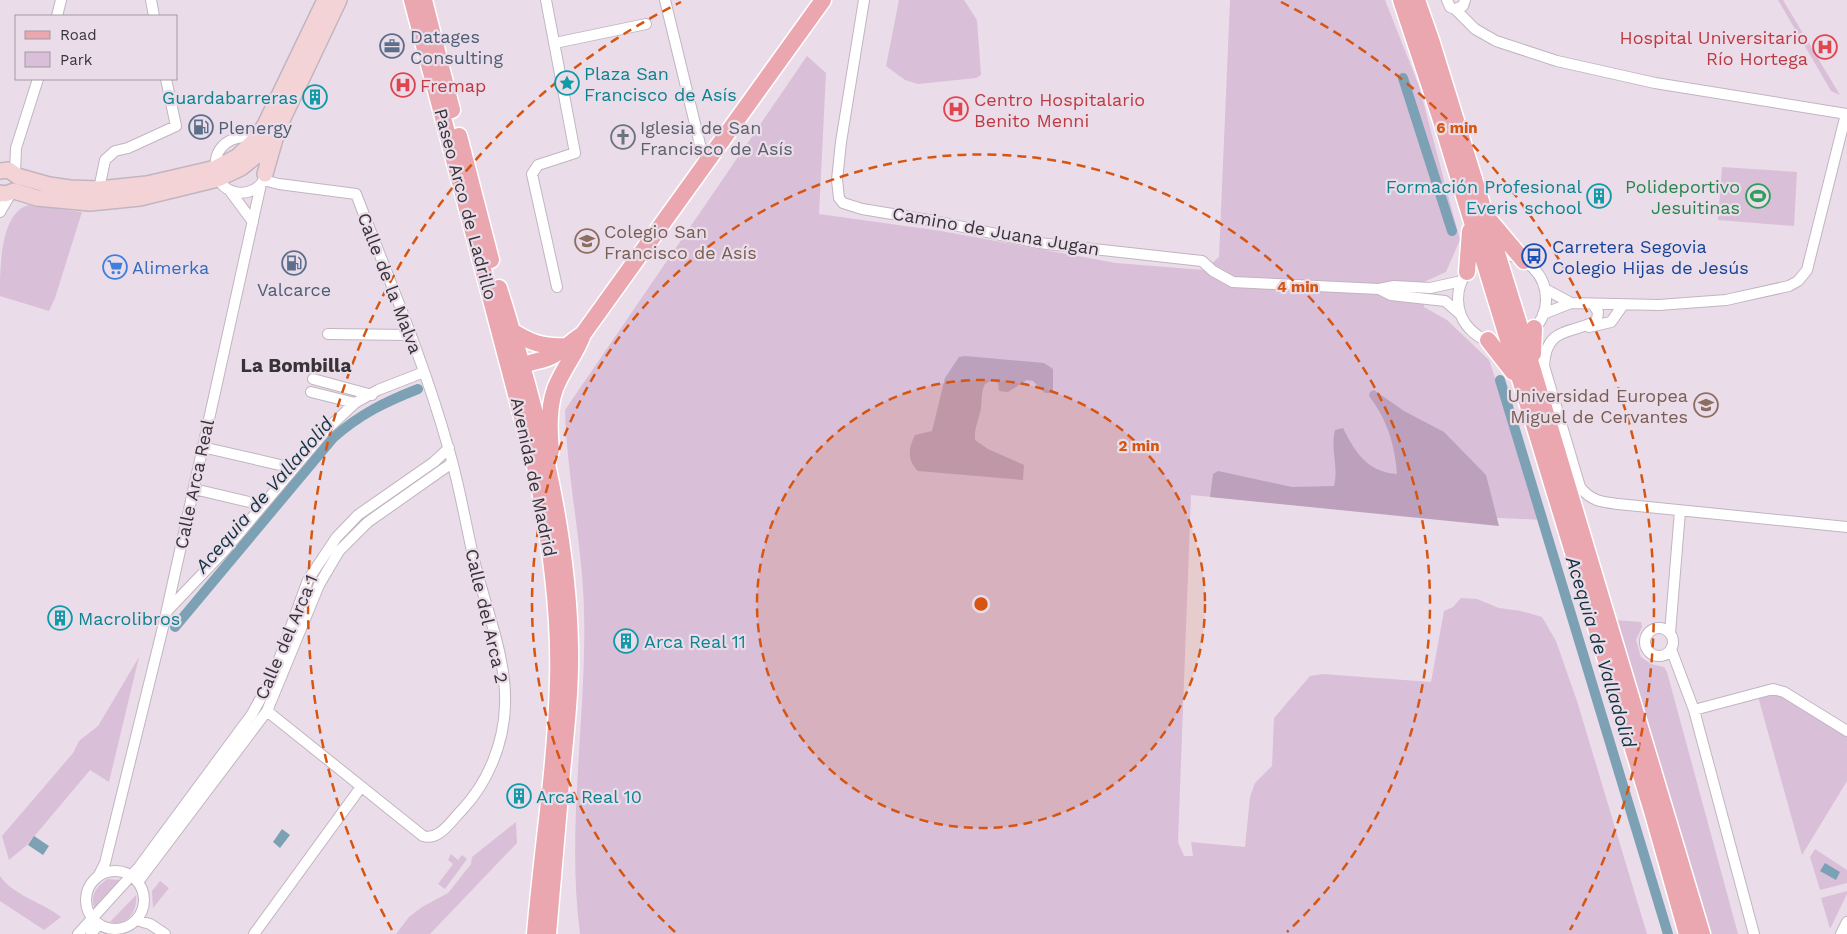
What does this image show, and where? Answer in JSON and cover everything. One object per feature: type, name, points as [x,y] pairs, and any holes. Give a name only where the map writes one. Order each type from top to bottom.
[{"type":"main road","points":[[8,173],[49,185],[100,189],[147,184],[241,168],[258,146],[325,0]]},
{"type":"main road","points":[[263,179],[276,133],[339,0]]},
{"type":"main road","name":"Paseo Arco de Ladrillo","points":[[412,0],[517,373]]},
{"type":"main road","name":"Paseo Arco de Ladrillo","points":[[424,0],[493,269],[512,331],[517,373]]},
{"type":"main road","points":[[517,373],[532,361],[550,357],[583,334],[823,0]]},
{"type":"main road","points":[[1401,0],[1478,216],[1524,261]]},
{"type":"main road","points":[[1417,0],[1432,43],[1490,257],[1522,336],[1702,934]]},
{"type":"main road","points":[[258,146],[276,133]]},
{"type":"main road","points":[[8,173],[18,185],[8,193]]},
{"type":"main road","points":[[8,193],[64,202],[115,202],[217,173]]},
{"type":"main road","points":[[1464,276],[1478,216]]},
{"type":"main road","points":[[512,331],[531,343],[546,347],[565,346]]},
{"type":"main road","name":"Avenida de Madrid","points":[[568,598],[571,560],[549,432],[555,389],[573,358],[583,334]]},
{"type":"main road","points":[[1522,336],[1522,387]]},
{"type":"main road","points":[[1488,340],[1509,364],[1522,387],[1655,820],[1687,934]]},
{"type":"main road","name":"Avenida de Madrid","points":[[517,373],[555,501],[568,598],[570,648],[568,711],[548,934]]},
{"type":"main road","name":"Avenida de Madrid","points":[[517,373],[550,541],[557,612],[558,682],[535,934]]},
{"type":"street","points":[[57,15],[61,0]]},
{"type":"street","points":[[151,0],[154,15]]},
{"type":"street","points":[[546,0],[576,153],[538,165],[532,174],[557,287]]},
{"type":"street","points":[[665,0],[705,165]]},
{"type":"street","name":"Camino de Juana Jugan","points":[[864,0],[841,142],[838,180],[839,198],[842,203],[862,209],[935,221],[1039,243],[1202,261],[1213,271],[1233,282],[1379,289],[1394,286],[1430,288],[1464,276]]},
{"type":"street","points":[[1447,0],[1450,7],[1461,5],[1465,21],[1496,41],[1591,70],[1701,91],[1847,114],[1807,270],[1798,281],[1789,286],[1726,300],[1659,305],[1571,303],[1543,314],[1522,336],[1488,340]]},
{"type":"street","points":[[555,43],[646,24]]},
{"type":"street","points":[[8,173],[38,80]]},
{"type":"street","points":[[100,189],[105,160],[110,155],[115,151],[128,148],[176,126],[166,80]]},
{"type":"street","points":[[253,222],[217,173],[216,156],[223,144],[236,138],[258,146]]},
{"type":"street","name":"Calle Arca Real","points":[[95,921],[86,905],[87,893],[92,883],[104,870],[167,611],[263,179],[258,146]]},
{"type":"street","points":[[8,173],[16,148]]},
{"type":"street","points":[[230,191],[238,193],[249,192],[263,179]]},
{"type":"street","name":"Calle de la Malva","points":[[263,179],[279,184],[356,194],[424,372],[452,463]]},
{"type":"street","points":[[0,212],[8,193]]},
{"type":"street","points":[[1460,314],[1458,299],[1464,276],[1490,257],[1508,255],[1524,261],[1538,273],[1545,289],[1543,314]]},
{"type":"street","name":"Camino de Juana Jugan","points":[[1379,289],[1391,295],[1445,301],[1460,314],[1471,330],[1488,340]]},
{"type":"street","points":[[1545,289],[1571,303]]},
{"type":"street","points":[[1593,304],[1598,312],[1597,320],[1568,330],[1555,337],[1546,352],[1544,366],[1580,487],[1587,496],[1596,501],[1847,527]]},
{"type":"street","points":[[1598,326],[1606,321],[1609,316],[1606,304]]},
{"type":"street","points":[[1568,330],[1598,326],[1611,322],[1623,305]]},
{"type":"street","points":[[328,334],[410,335]]},
{"type":"street","points":[[167,611],[224,550],[326,430],[355,404],[424,372]]},
{"type":"street","points":[[314,379],[372,395]]},
{"type":"street","points":[[311,392],[355,404]]},
{"type":"street","points":[[202,447],[293,468]]},
{"type":"street","name":"Calle del Arca 1","points":[[134,879],[252,714],[272,676],[308,580],[326,552],[358,516],[434,462],[448,448]]},
{"type":"street","name":"Calle del Arca 1","points":[[134,879],[267,711],[319,585],[339,550],[368,522],[452,463]]},
{"type":"street","name":"Calle del Arca 2","points":[[267,711],[423,836],[430,838],[438,835],[464,808],[491,769],[505,706],[504,677],[452,463]]},
{"type":"street","points":[[194,489],[262,505]]},
{"type":"street","points":[[1668,652],[1673,640],[1668,628],[1680,511]]},
{"type":"street","points":[[1668,628],[1654,629],[1645,640],[1650,653],[1668,652]]},
{"type":"street","points":[[1668,652],[1679,665],[1694,710],[1754,934]]},
{"type":"street","points":[[1694,710],[1773,689],[1784,692],[1847,731]]},
{"type":"street","points":[[254,934],[362,787]]},
{"type":"street","points":[[95,921],[106,928],[120,928],[138,917],[144,896],[134,879],[104,870]]},
{"type":"street","points":[[78,934],[95,921],[134,879]]},
{"type":"street","points":[[138,917],[164,934]]},
{"type":"street","points":[[91,934],[95,921]]},
{"type":"street","points":[[1841,934],[1847,922]]},
{"type":"green space","points":[[899,0],[964,0],[977,20],[981,75],[976,78],[918,84],[905,80],[886,66]]},
{"type":"green space","points":[[1230,0],[1385,0],[1419,86],[1460,240],[1446,272],[1424,282],[1424,307],[1447,320],[1489,360],[1544,520],[1367,512],[1191,495],[1178,842],[1184,856],[1193,856],[1191,842],[1245,847],[1250,797],[1255,783],[1272,766],[1274,718],[1310,676],[1322,674],[1431,682],[1444,611],[1453,607],[1461,598],[1477,599],[1499,608],[1521,611],[1542,617],[1556,641],[1577,701],[1647,934],[580,934],[575,853],[583,690],[584,609],[565,410],[807,56],[826,73],[819,214],[941,231],[1116,263],[1204,270],[1219,257]]},
{"type":"green space","points":[[1778,0],[1783,0],[1840,95],[1831,91]]},
{"type":"green space","name":"Polideportivo Jesuitinas","points":[[1722,167],[1797,172],[1794,226],[1718,220]]},
{"type":"green space","points":[[29,205],[82,212],[55,298],[49,311],[0,296],[0,271],[7,229],[12,218],[19,210]]},
{"type":"green space","points":[[1614,620],[1641,622],[1642,627],[1636,640],[1641,657],[1651,664],[1664,667],[1667,672],[1738,934],[1709,934]]},
{"type":"green space","points":[[139,657],[109,782],[90,770],[27,845],[9,860],[2,836],[73,753],[79,741],[98,726]]},
{"type":"green space","points":[[1773,689],[1847,731],[1847,781],[1802,855],[1757,693]]},
{"type":"green space","points":[[516,822],[517,843],[430,934],[396,934],[409,917],[422,907],[448,893],[471,864],[472,857]]},
{"type":"green space","points":[[1815,849],[1847,870],[1847,883],[1820,890],[1810,857]]},
{"type":"green space","points":[[451,854],[458,860],[462,855],[467,859],[445,889],[438,884],[453,864],[448,860]]},
{"type":"green space","points":[[0,876],[20,894],[61,917],[44,930],[0,901]]},
{"type":"green space","points":[[108,879],[120,880],[95,909],[93,900],[95,891],[100,884]]},
{"type":"green space","points":[[160,881],[169,888],[153,908],[152,891]]},
{"type":"green space","points":[[1847,891],[1847,894],[1830,929],[1821,898]]},
{"type":"green space","points":[[136,895],[135,906],[127,920],[116,923],[110,922]]},
{"type":"shaded area","points":[[959,357],[1044,363],[1053,369],[1053,393],[1045,393],[1033,381],[1027,380],[1008,392],[999,391],[998,383],[992,380],[985,384],[983,390],[975,440],[988,449],[1024,465],[1023,480],[918,471],[912,463],[910,450],[915,435],[932,431],[945,378]]},
{"type":"shaded area","points":[[1374,390],[1404,411],[1444,432],[1486,475],[1499,526],[1210,497],[1213,474],[1218,471],[1292,487],[1334,486],[1336,472],[1335,430],[1343,428],[1357,453],[1370,465],[1397,474],[1389,433],[1381,414],[1369,396],[1370,392]]},
{"type":"water","points":[[282,829],[290,835],[280,848],[273,842]]},
{"type":"water","points":[[34,836],[49,846],[43,855],[28,845]]},
{"type":"water","points":[[1825,863],[1840,872],[1836,880],[1820,871]]},
{"type":"waterway","name":"Acequia de Valladolid","points":[[1403,78],[1452,231]]},
{"type":"waterway","name":"Acequia de Valladolid","points":[[1500,380],[1668,934]]},
{"type":"waterway","name":"Acequia de Valladolid","points":[[175,627],[333,438],[373,409],[418,389]]},
{"type":"place","name":"Datages Consulting","points":[[392,46]]},
{"type":"place","name":"Hospital Universitario Río Hortega","points":[[1825,47]]},
{"type":"place","name":"Plaza San Francisco de Asís","points":[[567,83]]},
{"type":"place","name":"Fremap","points":[[403,85]]},
{"type":"place","name":"Guardabarreras","points":[[315,97]]},
{"type":"place","name":"Centro Hospitalario Benito Menni","points":[[956,109]]},
{"type":"place","name":"Plenergy","points":[[201,127]]},
{"type":"place","name":"Iglesia de San Francisco de Asís","points":[[623,137]]},
{"type":"place","name":"Formación Profesional Everis school","points":[[1599,196]]},
{"type":"place","name":"Polideportivo Jesuitinas","points":[[1758,196]]},
{"type":"place","name":"Colegio San Francisco de Asís","points":[[587,241]]},
{"type":"place","name":"Carretera Segovia Colegio Hijas de Jesús","points":[[1534,256]]},
{"type":"place","name":"Valcarce","points":[[294,263]]},
{"type":"place","name":"Alimerka","points":[[115,267]]},
{"type":"place","name":"Universidad Europea Miguel de Cervantes","points":[[1706,405]]},
{"type":"place","name":"Macrolibros","points":[[60,618]]},
{"type":"place","name":"Arca Real 11","points":[[626,641]]},
{"type":"place","name":"Arca Real 10","points":[[519,796]]},
{"type":"district","name":"La Bombilla","points":[[296,365]]}]
